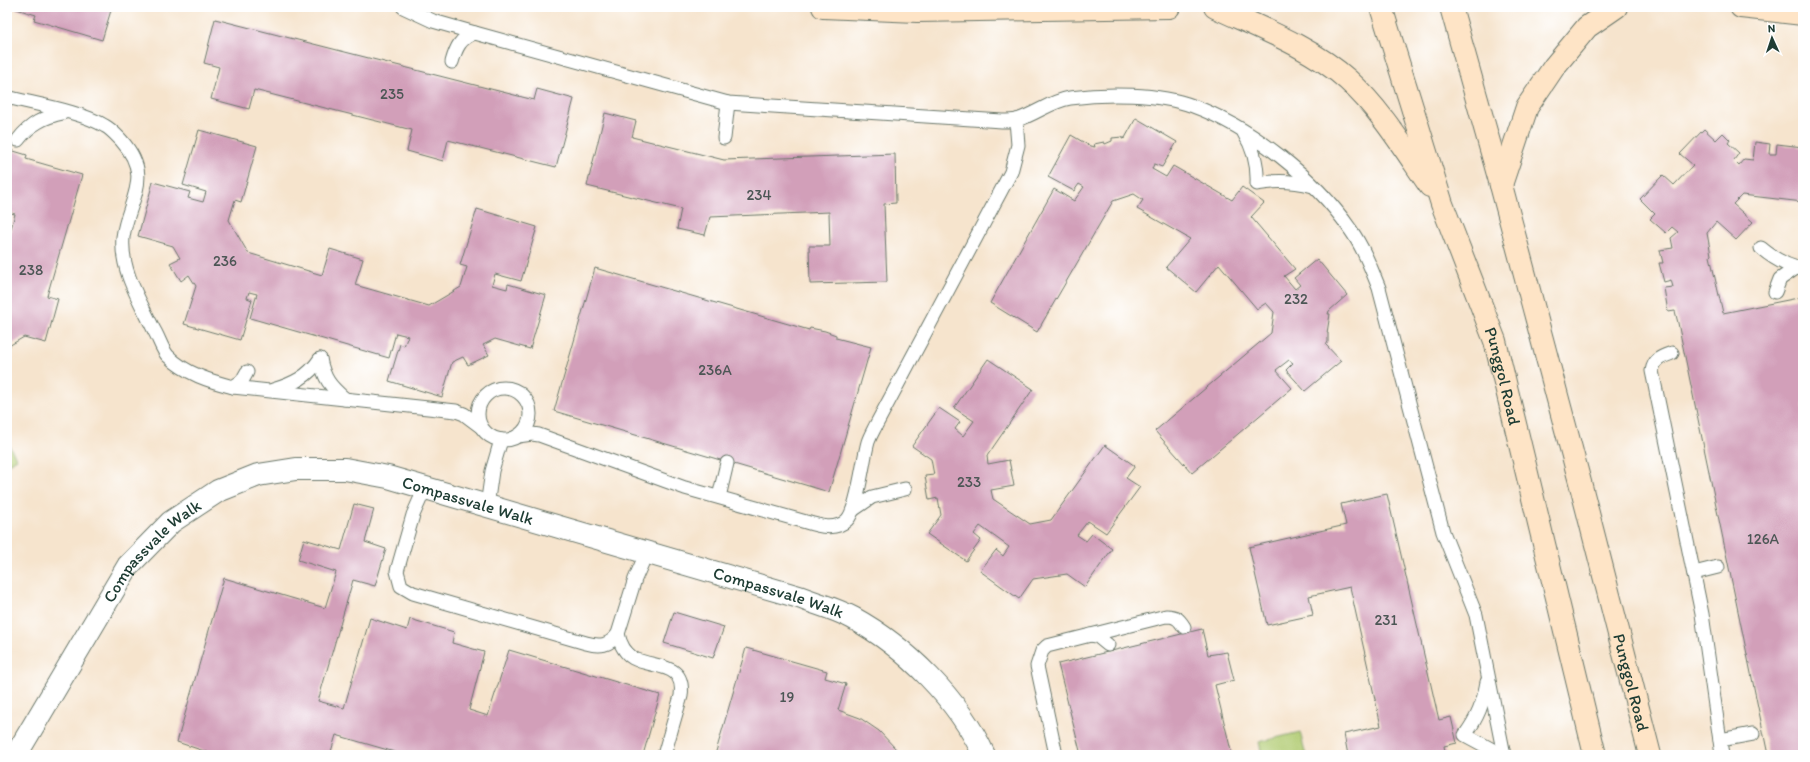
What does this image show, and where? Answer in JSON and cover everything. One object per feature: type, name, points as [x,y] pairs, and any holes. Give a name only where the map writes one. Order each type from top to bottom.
[{"type":"main road","points":[[824,7],[917,10],[1169,7]]},
{"type":"main road","points":[[1215,7],[1300,46],[1348,80],[1383,118],[1442,204]]},
{"type":"main road","name":"Punggol Road","points":[[1381,7],[1442,204],[1495,342],[1594,755]]},
{"type":"main road","name":"Punggol Road","points":[[1451,7],[1501,185],[1585,499],[1650,755]]},
{"type":"main road","points":[[1501,185],[1527,107],[1554,67],[1587,27],[1616,7]]},
{"type":"main road","points":[[1741,7],[1803,14]]},
{"type":"street","name":"Compassvale Walk","points":[[16,755],[128,566],[171,522],[218,491],[258,475],[296,469],[345,469],[388,477],[800,597],[852,618],[872,629],[907,656],[934,683],[964,718],[984,755]]},
{"type":"lane","points":[[403,7],[433,21],[728,104],[971,120],[1016,120],[1054,102],[1070,98],[1127,95],[1159,98],[1192,105],[1228,121],[1285,159],[1313,186],[1351,229],[1366,256],[1379,288],[1443,532],[1476,616],[1504,755]]},
{"type":"lane","points":[[452,62],[455,50],[460,41],[475,33]]},
{"type":"lane","points":[[7,97],[66,112],[106,126],[122,141],[134,160],[138,176],[136,196],[124,236],[124,259],[131,282],[167,356],[182,368],[208,380],[233,387],[456,412],[464,414],[489,435],[501,440],[510,440],[525,431],[531,414],[525,398],[519,392],[511,388],[502,387],[494,389],[486,394],[480,401],[477,418],[480,426]]},
{"type":"lane","points":[[724,138],[728,104]]},
{"type":"lane","points":[[18,140],[34,123],[48,116],[66,112]]},
{"type":"lane","points":[[518,436],[532,434],[539,435],[685,488],[823,527],[832,527],[847,520],[853,510],[868,442],[876,425],[1011,172],[1018,145],[1016,120]]},
{"type":"lane","points":[[1243,131],[1255,155],[1258,169],[1257,184],[1271,181],[1284,181],[1298,182],[1313,186]]},
{"type":"lane","points":[[1761,248],[1771,256],[1800,268]]},
{"type":"lane","points":[[1775,292],[1780,279],[1800,268]]},
{"type":"lane","points":[[1672,354],[1661,357],[1653,364],[1652,371],[1702,614],[1722,755]]},
{"type":"lane","points":[[269,391],[296,382],[306,376],[320,359],[323,373],[328,383],[345,399]]},
{"type":"lane","points":[[233,387],[242,381],[246,372]]},
{"type":"lane","points":[[487,506],[492,471],[501,440]]},
{"type":"lane","points":[[718,497],[727,463]]},
{"type":"lane","points":[[425,488],[413,516],[397,571],[401,586],[413,593],[596,646],[605,646],[612,642],[618,634],[634,579],[647,552]]},
{"type":"lane","points":[[853,510],[872,497],[905,489]]},
{"type":"lane","points":[[1694,573],[1718,568]]},
{"type":"lane","points":[[1056,755],[1038,678],[1037,666],[1038,658],[1047,646],[1166,616],[1173,616],[1179,619],[1184,627]]},
{"type":"lane","points":[[618,634],[623,647],[634,658],[670,669],[677,673],[680,680],[682,687],[681,696],[664,755]]},
{"type":"lane","points":[[1090,635],[1097,636],[1108,645]]},
{"type":"lane","points":[[1488,672],[1484,700],[1476,720],[1465,735],[1491,749],[1498,755]]},
{"type":"lane","points":[[1720,740],[1753,734]]},
{"type":"green space","points":[[7,442],[17,459],[7,465]]},
{"type":"green space","points":[[1300,732],[1306,755],[1262,755],[1259,742]]},
{"type":"building","points":[[10,7],[112,7],[102,40],[34,20],[36,15]]},
{"type":"building","points":[[215,19],[534,100],[537,89],[574,99],[556,167],[448,140],[443,161],[407,151],[412,130],[254,90],[249,109],[211,99],[219,67],[204,63]]},
{"type":"building","points":[[605,113],[636,121],[632,137],[724,160],[895,154],[896,203],[884,204],[887,282],[810,284],[809,246],[830,246],[829,212],[710,217],[705,235],[677,229],[681,209],[587,186]]},
{"type":"building","points":[[1136,118],[1177,142],[1162,167],[1154,164],[1152,169],[1166,177],[1173,166],[1232,200],[1242,187],[1264,203],[1251,217],[1295,269],[1284,276],[1295,289],[1300,285],[1294,278],[1317,259],[1347,295],[1329,311],[1328,314],[1330,314],[1327,333],[1328,342],[1326,345],[1341,361],[1305,391],[1286,370],[1293,363],[1289,360],[1276,370],[1292,388],[1192,473],[1155,431],[1271,333],[1274,312],[1266,303],[1257,309],[1219,264],[1196,292],[1166,267],[1190,239],[1137,209],[1143,200],[1134,194],[1113,201],[1037,332],[990,303],[1054,189],[1074,201],[1084,187],[1079,184],[1074,191],[1048,177],[1071,135],[1090,146],[1095,147],[1094,144],[1104,142],[1105,144],[1112,141],[1112,138],[1125,138]]},
{"type":"building","points":[[1704,129],[1716,140],[1723,133],[1730,140],[1728,143],[1739,153],[1734,160],[1739,165],[1744,159],[1753,160],[1755,142],[1770,144],[1769,154],[1776,154],[1777,144],[1803,147],[1803,202],[1742,195],[1733,204],[1753,222],[1736,240],[1716,222],[1707,233],[1710,256],[1723,313],[1803,297],[1803,755],[1768,755],[1678,323],[1675,311],[1668,312],[1664,288],[1673,287],[1671,280],[1664,282],[1659,263],[1663,263],[1660,250],[1673,248],[1671,238],[1678,232],[1672,227],[1666,233],[1650,219],[1655,214],[1640,199],[1663,175],[1674,185],[1693,165],[1680,154]]},
{"type":"building","points":[[199,130],[257,146],[241,202],[235,200],[229,220],[248,253],[322,275],[330,249],[363,259],[355,285],[429,306],[461,287],[467,267],[460,265],[477,209],[537,227],[521,281],[495,274],[492,285],[507,289],[508,284],[546,295],[530,349],[495,339],[483,345],[489,355],[468,365],[463,357],[452,362],[442,397],[389,381],[400,344],[404,346],[408,336],[396,333],[389,358],[250,318],[257,294],[249,292],[247,298],[252,300],[240,340],[184,324],[196,286],[189,275],[181,281],[170,263],[180,258],[173,246],[138,236],[153,182],[190,192],[188,198],[203,202],[206,192],[183,185]]},
{"type":"building","points":[[7,149],[27,155],[26,159],[82,175],[47,296],[58,299],[46,343],[24,337],[7,347],[7,243],[15,214],[7,212]]},
{"type":"building","points":[[595,268],[809,330],[810,328],[825,331],[836,335],[836,338],[871,347],[829,492],[554,411]]},
{"type":"building","points":[[988,359],[1033,389],[987,456],[988,464],[1009,460],[1014,486],[991,490],[993,499],[1030,524],[1051,520],[1105,445],[1135,466],[1126,478],[1140,487],[1106,533],[1088,521],[1077,535],[1086,541],[1092,534],[1112,549],[1085,587],[1067,574],[1033,579],[1019,599],[980,571],[996,550],[1003,556],[1009,547],[980,526],[974,534],[981,540],[966,561],[927,534],[941,515],[938,498],[929,500],[925,476],[934,475],[931,459],[912,446],[939,408],[960,422],[955,429],[963,436],[974,421],[954,408]]},
{"type":"building","points":[[1387,494],[1439,720],[1451,717],[1457,743],[1444,746],[1446,755],[1348,755],[1344,734],[1381,726],[1350,587],[1309,596],[1313,615],[1267,625],[1249,547],[1346,525],[1341,504]]},
{"type":"building","points":[[354,504],[374,509],[365,542],[386,549],[375,586],[353,580],[318,701],[344,708],[370,618],[407,630],[410,619],[454,632],[452,643],[484,652],[469,710],[488,716],[509,650],[660,695],[643,755],[405,755],[336,735],[330,755],[210,755],[210,753],[177,742],[224,578],[325,608],[336,572],[298,560],[304,539],[341,550]]},
{"type":"building","points":[[674,612],[724,627],[713,658],[664,643]]},
{"type":"building","points":[[1202,629],[1208,655],[1227,652],[1234,680],[1215,685],[1232,755],[1081,755],[1058,664]]},
{"type":"building","points":[[746,648],[827,671],[825,678],[846,684],[838,710],[860,718],[879,731],[900,755],[715,755]]}]
